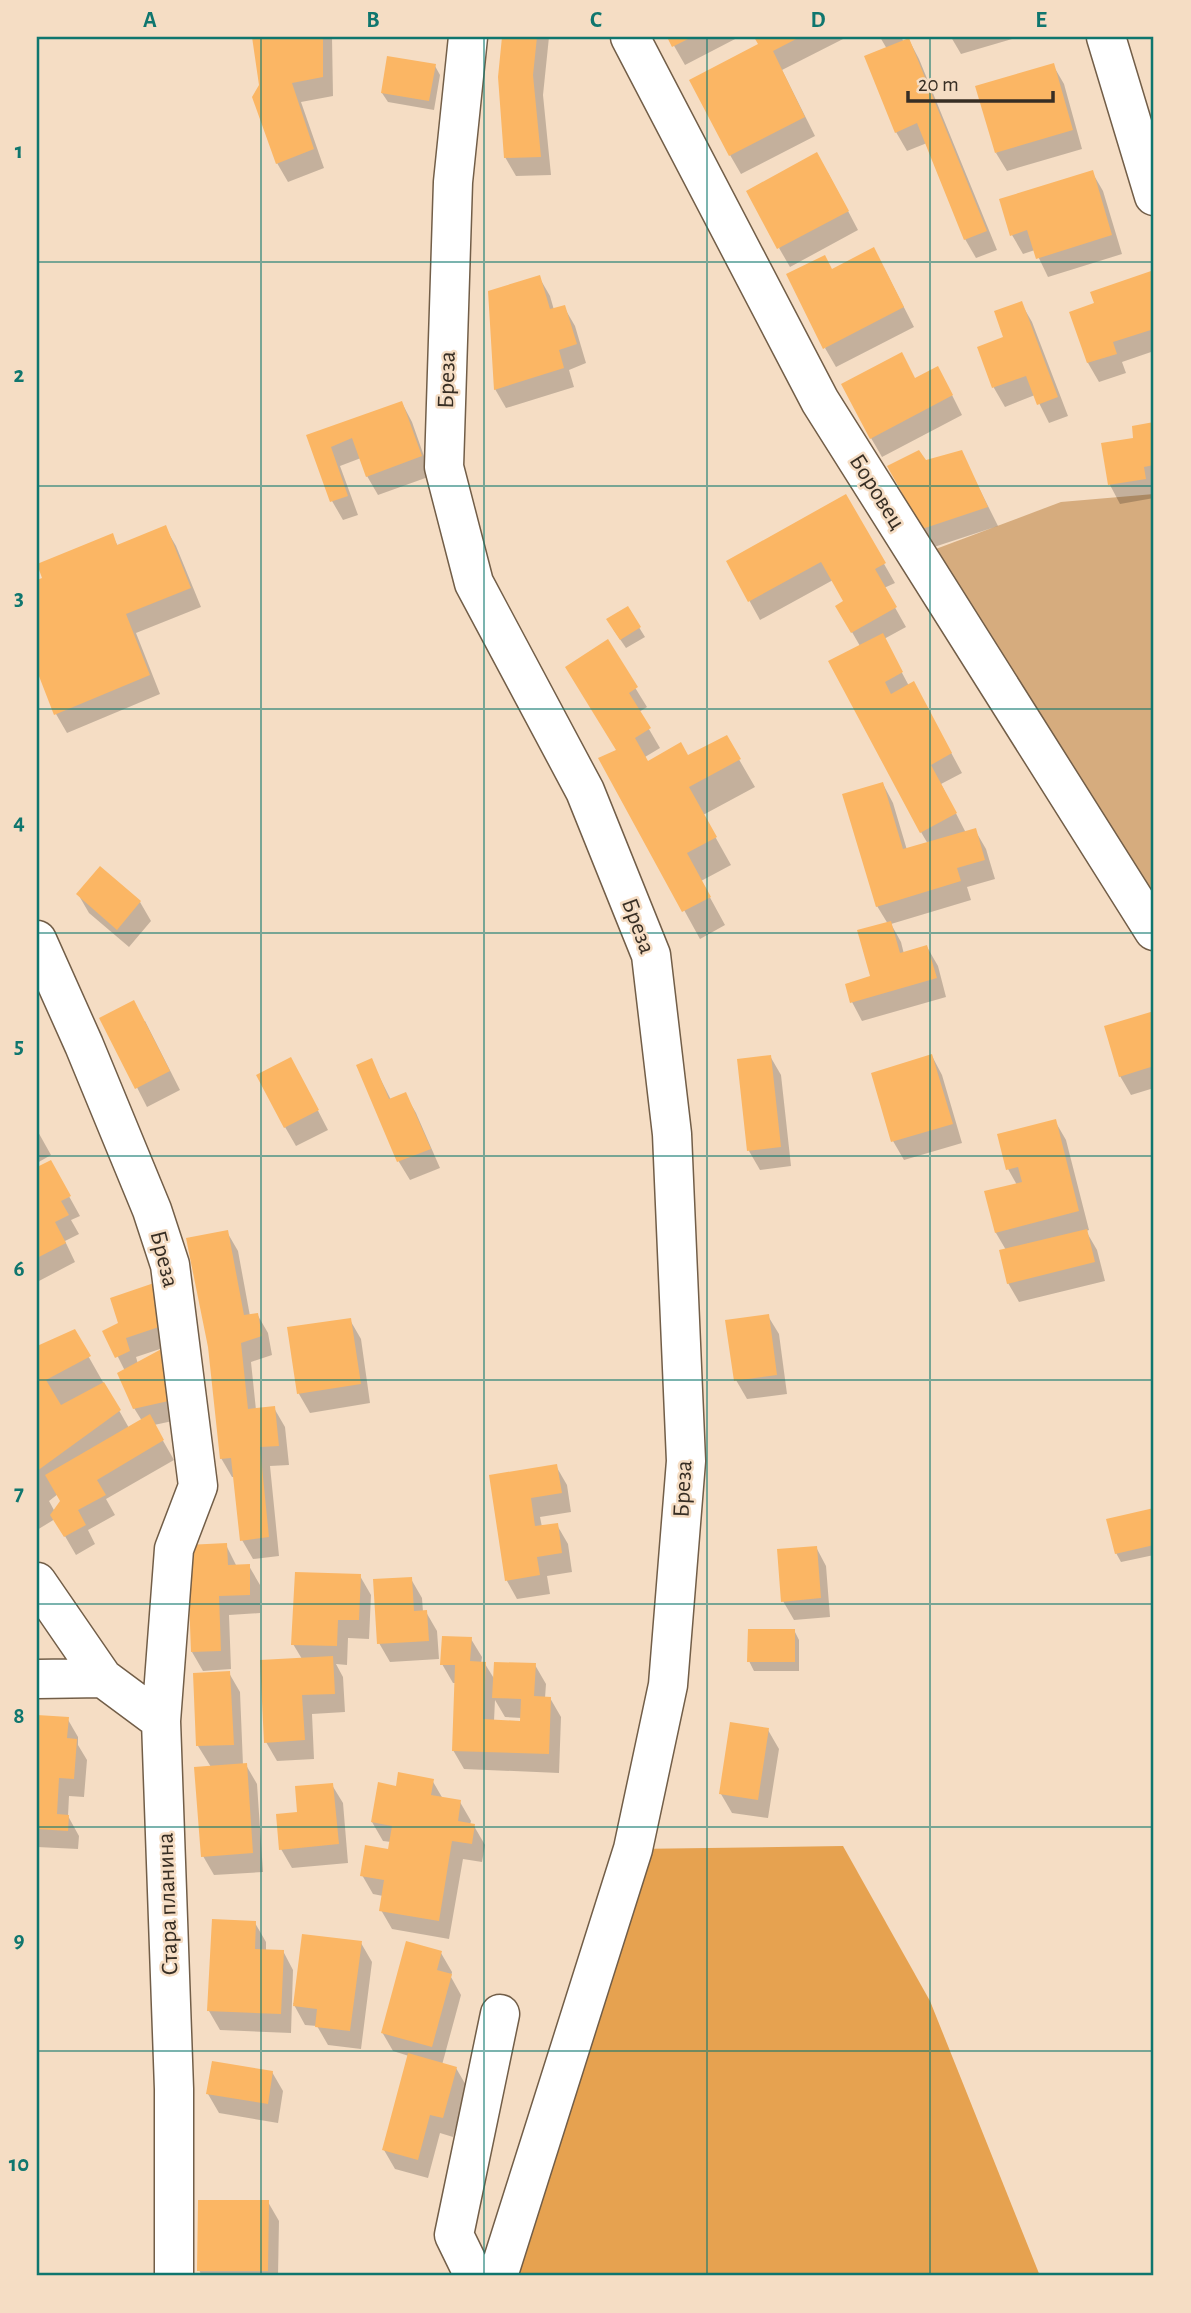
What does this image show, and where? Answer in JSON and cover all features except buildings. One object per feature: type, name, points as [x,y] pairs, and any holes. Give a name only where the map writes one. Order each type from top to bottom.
[{"type":"street","name":"Бреза","points":[[468,37],[453,182],[444,467],[474,583],[585,791],[651,956],[672,1134],[686,1461],[668,1685],[633,1849],[498,2276]]},
{"type":"street","name":"Боровец","points":[[630,37],[820,401],[1154,931]]},
{"type":"street","points":[[1106,37],[1154,196]]},
{"type":"street","name":"Бреза","points":[[37,940],[116,1121],[152,1210],[170,1265],[198,1486],[174,1549],[161,1721]]},
{"type":"street","points":[[37,1582],[103,1678],[161,1721]]},
{"type":"street","points":[[37,1679],[103,1678]]},
{"type":"street","name":"Стара планина","points":[[161,1721],[174,2089],[174,2276]]},
{"type":"street","points":[[474,2276],[454,2235],[500,2014]]},
{"type":"shaded area","points":[[1154,494],[1154,931],[917,556],[1061,502]]},
{"type":"shaded area","points":[[843,1846],[930,2001],[1040,2276],[498,2276],[633,1849]]}]
